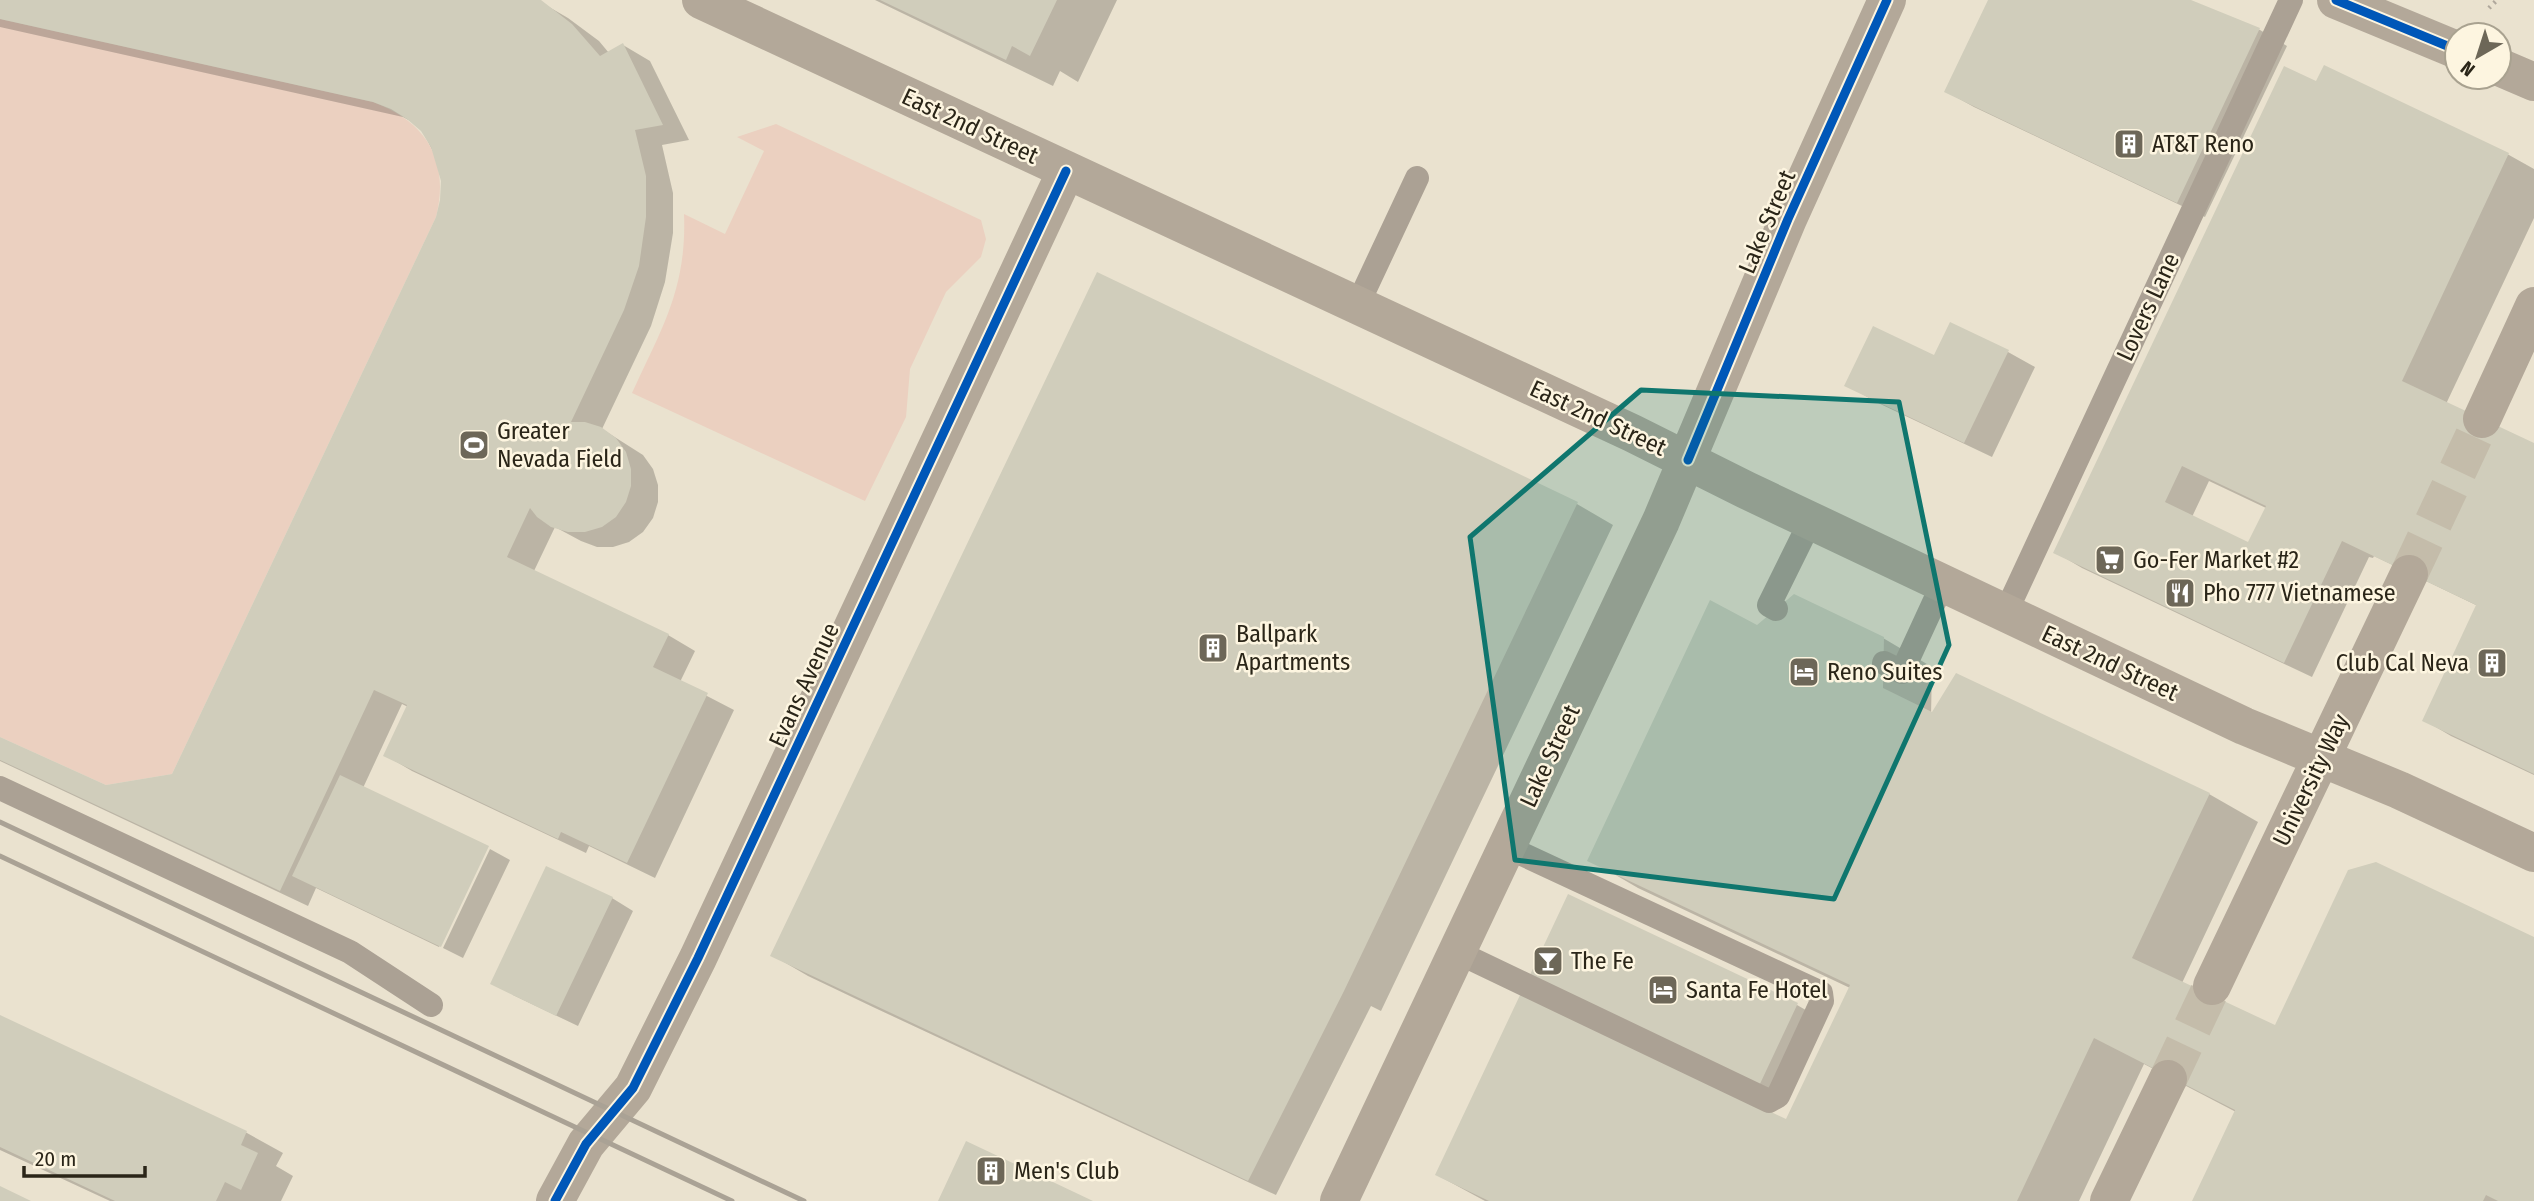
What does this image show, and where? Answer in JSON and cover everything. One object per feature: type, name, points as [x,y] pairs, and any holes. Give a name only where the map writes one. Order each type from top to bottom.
[{"type":"main road","name":"East 2nd Street","points":[[701,0],[1688,460],[2005,614],[2244,726],[2399,790],[2534,853]]},
{"type":"main road","name":"Lake Street","points":[[1339,1201],[1658,528],[1788,219],[1887,0]]},
{"type":"main road","points":[[2336,0],[2443,44]]},
{"type":"main road","points":[[2513,73],[2534,82]]},
{"type":"main road","name":"Evans Avenue","points":[[555,1201],[579,1156],[642,1073],[1066,171]]},
{"type":"main road","points":[[2482,419],[2534,306]]},
{"type":"main road","name":"University Way","points":[[2212,986],[2409,574]]},
{"type":"main road","points":[[2109,1201],[2168,1079]]},
{"type":"lane","name":"Lovers Lane","points":[[2005,614],[2291,0]]},
{"type":"lane","points":[[1357,306],[1417,178]]},
{"type":"lane","points":[[1776,609],[1769,605],[1811,520]]},
{"type":"lane","points":[[1884,663],[1902,672],[1943,583]]},
{"type":"lane","points":[[0,788],[350,952],[431,1005]]},
{"type":"lane","points":[[1457,952],[1769,1101],[1778,1096],[1822,1000],[1821,993],[1507,847]]},
{"type":"path","points":[[2489,8],[2497,0]]},
{"type":"highlighted area","points":[[1641,390],[1899,402],[1949,645],[1834,899],[1515,860],[1470,537]]},
{"type":"shaded area","points":[[0,19],[373,102],[392,110],[420,132],[430,146],[440,178],[436,217],[172,774],[106,785],[0,737]]},
{"type":"shaded area","points":[[776,124],[981,220],[986,239],[981,257],[946,292],[910,369],[906,417],[865,501],[632,393],[677,286],[684,240],[684,214],[725,234],[764,151],[737,137]]},
{"type":"building","name":"Greater Nevada Field","points":[[0,0],[541,0],[572,24],[600,56],[623,43],[663,125],[635,130],[646,176],[646,217],[639,266],[624,310],[571,422],[585,422],[601,427],[616,438],[626,452],[631,469],[631,486],[626,502],[616,517],[602,527],[585,532],[568,532],[551,527],[530,508],[507,557],[669,634],[653,667],[708,693],[627,863],[561,832],[558,839],[383,756],[407,705],[374,690],[280,891],[0,760],[0,737],[106,785],[172,774],[436,217],[441,181],[431,147],[421,131],[391,109],[373,102],[0,19]]},
{"type":"building","points":[[880,0],[1057,0],[1030,56],[1012,46],[1006,60]]},
{"type":"building","name":"AT&T Reno","points":[[1988,0],[2191,0],[2260,28],[2177,203],[1944,92]]},
{"type":"building","points":[[2324,65],[2509,153],[2402,381],[2534,443],[2534,774],[2422,721],[2476,605],[2342,541],[2284,663],[2053,553],[2284,66],[2316,81]],"holes":[[[2182,466],[2266,506],[2248,542],[2165,502]]]},
{"type":"building","name":"Ballpark Apartments","points":[[1097,272],[1578,502],[1344,991],[1248,1181],[770,956]]},
{"type":"building","points":[[1950,322],[2009,350],[1964,443],[1844,386],[1873,326],[1934,355]]},
{"type":"building","points":[[1794,594],[1884,637],[1883,688],[1932,712],[1956,673],[2210,793],[2132,958],[2275,1025],[2348,870],[2376,862],[2534,937],[2534,1201],[2498,1201],[2486,1195],[2483,1201],[2192,1201],[2235,1110],[2094,1038],[2017,1201],[1489,1201],[1435,1175],[1521,993],[1786,1119],[1850,985],[1587,861],[1710,600],[1757,625]]},
{"type":"building","points":[[340,775],[489,846],[441,947],[292,876]]},
{"type":"building","points":[[546,866],[613,897],[556,1016],[490,984]]},
{"type":"building","name":"Santa Fe Hotel","points":[[1568,894],[1798,1003],[1759,1086],[1529,977]]},
{"type":"building","points":[[0,1015],[247,1131],[241,1145],[258,1153],[241,1190],[225,1182],[216,1201],[115,1201],[0,1147]]},
{"type":"building","name":"Men's Club","points":[[966,1141],[1093,1201],[938,1201]]},
{"type":"building","points":[[0,1186],[31,1201],[0,1201]]},
{"type":"tunnel","points":[[2409,574],[2482,419]]},
{"type":"tunnel","points":[[2168,1079],[2212,986]]},
{"type":"railway","points":[[0,822],[804,1201]]},
{"type":"railway","points":[[0,856],[732,1201]]},
{"type":"cycle path","points":[[1688,460],[1788,219],[1887,0]]},
{"type":"cycle path","points":[[2336,0],[2443,44]]},
{"type":"cycle path","points":[[555,1201],[586,1144],[633,1088],[698,958],[1066,171]]},
{"type":"place","name":"AT&T Reno","points":[[2129,144]]},
{"type":"place","name":"Greater Nevada Field","points":[[474,445]]},
{"type":"place","name":"Go-Fer Market #2","points":[[2110,560]]},
{"type":"place","name":"Pho 777 Vietnamese","points":[[2180,593]]},
{"type":"place","name":"Ballpark Apartments","points":[[1213,648]]},
{"type":"place","name":"Club Cal Neva","points":[[2492,663]]},
{"type":"place","name":"Reno Suites","points":[[1804,672]]},
{"type":"place","name":"The Fe","points":[[1548,961]]},
{"type":"place","name":"Santa Fe Hotel","points":[[1663,990]]},
{"type":"place","name":"Men's Club","points":[[991,1171]]}]
